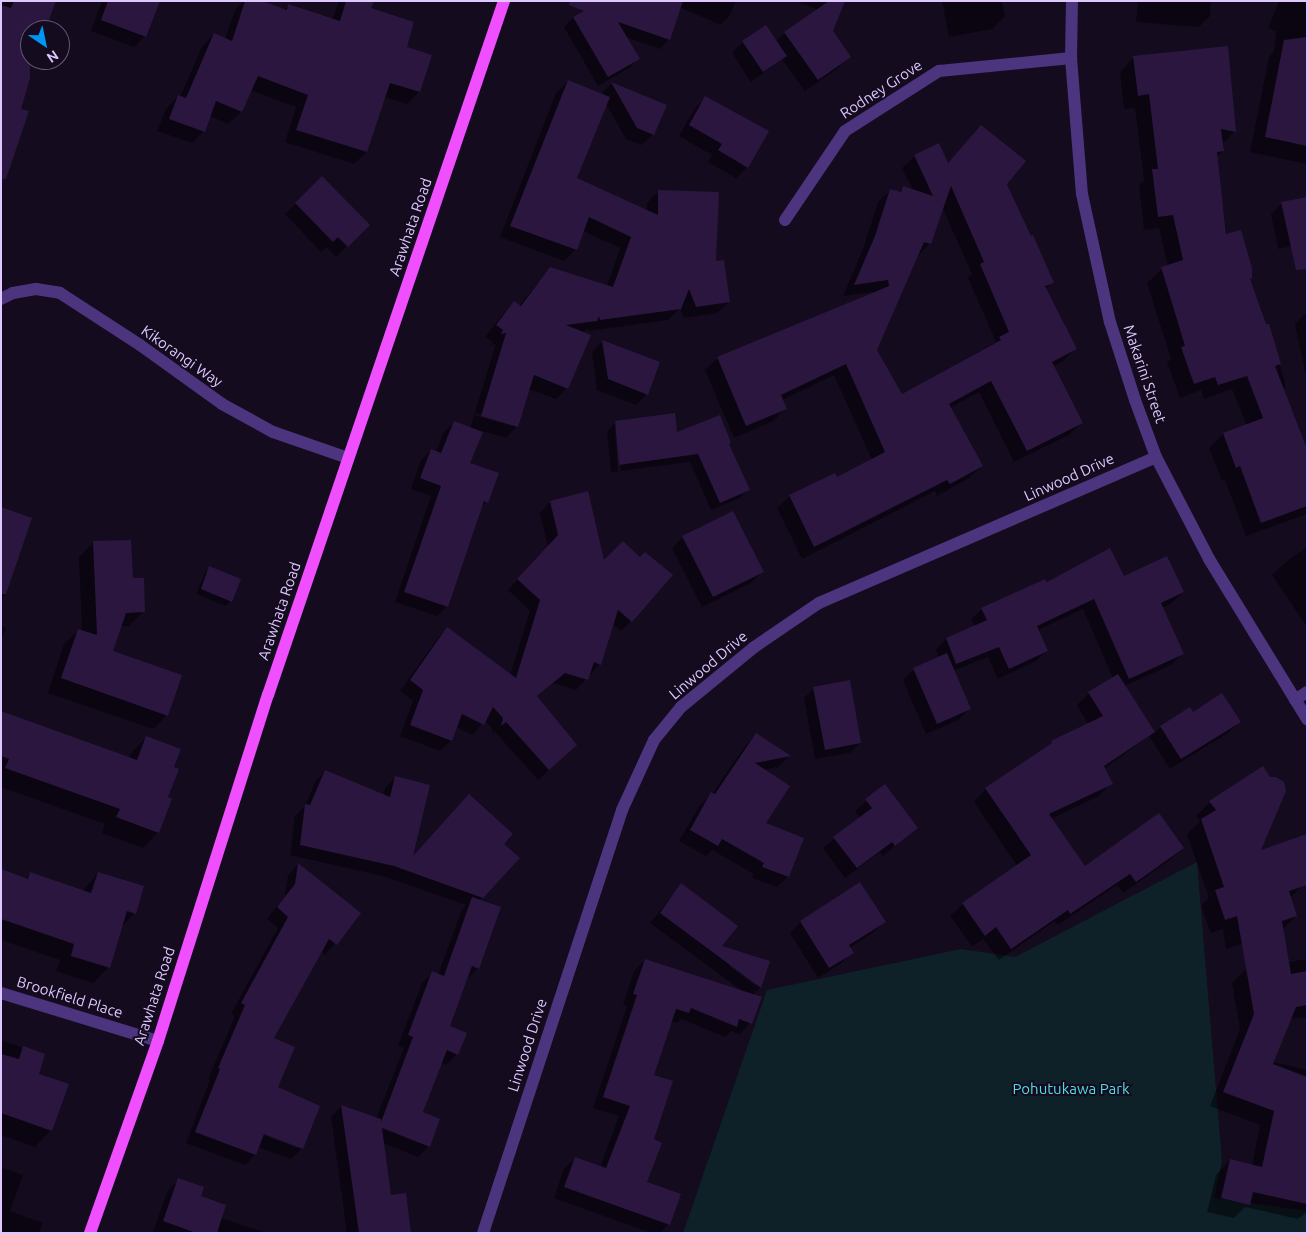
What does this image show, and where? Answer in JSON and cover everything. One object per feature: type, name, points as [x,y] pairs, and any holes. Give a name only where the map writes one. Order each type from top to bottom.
[{"type":"main road","name":"Arawhata Road","points":[[90,1233],[158,1041],[268,695],[504,1]]},
{"type":"street","name":"Makarini Street","points":[[1072,1],[1071,58],[1082,194],[1110,322],[1134,400],[1156,456],[1209,559],[1307,719]]},
{"type":"street","name":"Rodney Grove","points":[[785,220],[845,131],[939,71],[1071,58]]},
{"type":"street","name":"Kikorangi Way","points":[[1,299],[12,293],[36,290],[60,293],[140,345],[222,404],[273,432],[348,458]]},
{"type":"street","name":"Linwood Drive","points":[[483,1233],[622,810],[654,740],[681,707],[753,648],[819,603],[1156,456]]},
{"type":"street","points":[[1295,700],[1307,692]]},
{"type":"street","name":"Brookfield Place","points":[[1,993],[158,1041]]},
{"type":"green space","name":"Pohutukawa Park","points":[[1197,862],[1222,1161],[1214,1198],[1307,1211],[1307,1233],[683,1233],[767,990],[961,949],[1015,957]]},
{"type":"building","points":[[14,1],[56,1],[49,20],[20,20],[20,70],[30,70],[30,78],[21,109],[29,111],[6,179],[1,179],[1,5],[11,8]]},
{"type":"building","points":[[108,1],[160,1],[146,37],[101,20]]},
{"type":"building","points":[[245,1],[262,1],[287,10],[288,4],[340,21],[346,1],[374,1],[371,8],[414,22],[407,47],[432,55],[420,92],[390,83],[367,152],[296,130],[308,95],[258,76],[242,112],[216,101],[205,132],[169,119],[178,95],[186,98],[214,33],[232,41]]},
{"type":"building","points":[[570,1],[683,1],[670,40],[618,22],[640,59],[608,77],[573,17],[584,11],[569,5]]},
{"type":"building","points":[[829,1],[845,1],[833,31],[851,57],[818,80],[784,32]]},
{"type":"building","points":[[766,25],[787,56],[763,72],[742,41]]},
{"type":"building","points":[[1307,37],[1307,146],[1265,137],[1284,40]]},
{"type":"building","points":[[1228,46],[1236,132],[1221,129],[1224,151],[1217,152],[1226,234],[1241,230],[1252,268],[1252,278],[1250,279],[1266,324],[1269,324],[1281,364],[1275,366],[1307,449],[1307,506],[1261,523],[1240,466],[1236,468],[1223,433],[1263,418],[1247,376],[1218,385],[1215,377],[1194,384],[1181,347],[1185,346],[1161,267],[1183,260],[1173,215],[1158,217],[1152,169],[1158,169],[1149,94],[1138,96],[1133,56]]},
{"type":"building","points":[[568,80],[610,97],[577,178],[658,215],[658,190],[719,192],[716,261],[724,260],[730,302],[696,307],[689,289],[681,309],[600,320],[599,316],[597,321],[566,325],[591,335],[568,389],[534,375],[518,427],[481,416],[506,333],[501,334],[503,330],[496,325],[514,301],[521,306],[550,267],[613,287],[631,237],[589,217],[577,250],[510,226]]},
{"type":"building","points":[[611,82],[667,105],[654,135],[637,128]]},
{"type":"building","points":[[705,96],[769,131],[748,168],[718,150],[722,144],[689,125]]},
{"type":"building","points":[[981,125],[1026,161],[1007,184],[1031,236],[1033,235],[1054,283],[1045,286],[1077,349],[1052,362],[1083,423],[1027,451],[991,381],[949,404],[983,466],[950,484],[947,480],[814,547],[789,495],[835,473],[837,477],[885,452],[846,364],[781,395],[787,409],[746,426],[717,357],[889,286],[888,280],[854,285],[875,236],[890,189],[901,192],[903,186],[933,196],[914,155],[939,143],[948,163]],"holes":[[[951,186],[984,262],[980,264],[1009,332],[999,337],[1001,340],[902,394],[877,350],[924,242],[931,244]]]},
{"type":"building","points":[[322,176],[370,225],[348,247],[338,237],[333,242],[295,203]]},
{"type":"building","points":[[1307,197],[1307,269],[1296,270],[1281,202]]},
{"type":"building","points":[[602,340],[660,362],[648,395],[608,379]]},
{"type":"building","points":[[675,413],[677,432],[720,415],[731,443],[729,444],[750,490],[720,503],[698,454],[619,465],[615,421]]},
{"type":"building","points":[[454,421],[483,432],[470,463],[499,473],[488,503],[484,501],[448,607],[404,592],[441,486],[420,478],[431,449],[441,453]]},
{"type":"building","points":[[588,491],[604,560],[623,541],[640,557],[645,552],[673,575],[632,622],[618,610],[601,665],[594,662],[588,680],[565,673],[537,696],[577,745],[549,770],[506,722],[501,726],[503,718],[493,707],[484,725],[462,714],[452,741],[410,725],[423,690],[410,680],[447,627],[516,678],[540,600],[517,579],[558,535],[550,501]]},
{"type":"building","points":[[1,507],[32,518],[6,594],[1,594]]},
{"type":"building","points":[[733,511],[764,572],[713,597],[682,536]]},
{"type":"building","points":[[131,540],[133,578],[144,578],[145,612],[126,613],[113,651],[182,675],[168,716],[61,678],[78,629],[97,635],[93,541]]},
{"type":"building","points":[[1110,548],[1124,576],[1167,556],[1184,592],[1161,603],[1184,654],[1129,679],[1094,599],[1037,626],[1048,651],[1009,669],[999,647],[956,664],[946,638],[987,620],[981,608],[1045,579],[1047,582]]},
{"type":"building","points":[[209,566],[241,579],[232,602],[201,589]]},
{"type":"building","points":[[947,653],[971,709],[937,724],[913,668]]},
{"type":"building","points":[[1118,674],[1155,732],[1104,766],[1113,784],[1049,814],[1085,866],[1159,813],[1184,848],[1136,882],[1130,874],[1070,914],[1068,910],[1011,949],[996,927],[985,936],[962,903],[1031,855],[985,788],[1052,743],[1051,741],[1103,716],[1088,692]]},
{"type":"building","points":[[850,680],[861,743],[825,750],[813,687]]},
{"type":"building","points":[[1222,693],[1241,722],[1181,759],[1160,726],[1190,707],[1193,712]]},
{"type":"building","points":[[1,711],[137,760],[146,736],[181,749],[174,767],[179,769],[168,797],[172,799],[159,833],[116,817],[120,809],[5,768],[9,759],[1,756]]},
{"type":"building","points":[[756,733],[791,756],[755,763],[790,786],[766,823],[804,838],[789,877],[762,867],[764,863],[722,839],[718,846],[690,830],[711,792],[715,794]]},
{"type":"building","points":[[1263,766],[1270,777],[1276,777],[1284,782],[1286,791],[1261,850],[1307,834],[1307,885],[1289,891],[1297,916],[1282,921],[1291,974],[1307,971],[1307,1005],[1296,1007],[1273,1064],[1307,1077],[1307,1204],[1253,1192],[1250,1205],[1221,1198],[1230,1159],[1262,1167],[1274,1111],[1223,1092],[1254,1014],[1237,916],[1225,920],[1215,890],[1224,887],[1201,819],[1216,810],[1209,801]]},
{"type":"building","points":[[325,770],[390,797],[395,776],[430,785],[413,856],[469,794],[513,834],[504,844],[520,858],[483,898],[394,866],[300,845],[305,804],[310,805]]},
{"type":"building","points":[[885,784],[918,828],[895,846],[892,842],[857,868],[833,837],[872,808],[865,799]]},
{"type":"building","points":[[298,863],[361,913],[337,945],[329,939],[274,1038],[295,1047],[278,1087],[320,1106],[303,1149],[264,1134],[256,1155],[195,1132],[220,1069],[218,1068],[245,1005],[241,1003],[288,917],[277,907],[295,884]]},
{"type":"building","points":[[1,869],[28,879],[30,872],[91,893],[98,872],[144,886],[136,914],[127,911],[110,968],[71,956],[74,944],[1,919]]},
{"type":"building","points":[[860,882],[886,922],[849,945],[854,953],[829,968],[800,921]]},
{"type":"building","points":[[681,883],[738,926],[722,946],[770,961],[761,988],[660,913]]},
{"type":"building","points":[[472,897],[501,907],[479,969],[472,966],[450,1026],[467,1033],[458,1055],[447,1050],[423,1112],[440,1119],[430,1147],[382,1128],[391,1195],[406,1193],[411,1233],[359,1233],[341,1105],[381,1119],[381,1122],[413,1037],[408,1035],[432,971],[444,976]]},
{"type":"building","points":[[645,959],[762,997],[752,1024],[739,1019],[737,1027],[691,1008],[689,1013],[676,1009],[654,1075],[673,1081],[654,1139],[662,1143],[647,1182],[681,1194],[670,1225],[564,1187],[575,1157],[606,1168],[630,1106],[603,1097],[637,995],[633,994]]},
{"type":"building","points":[[23,1046],[45,1054],[39,1074],[69,1084],[52,1131],[1,1113],[1,1054],[19,1059]]},
{"type":"building","points":[[178,1178],[204,1187],[201,1196],[226,1205],[217,1233],[196,1233],[163,1221]]}]
